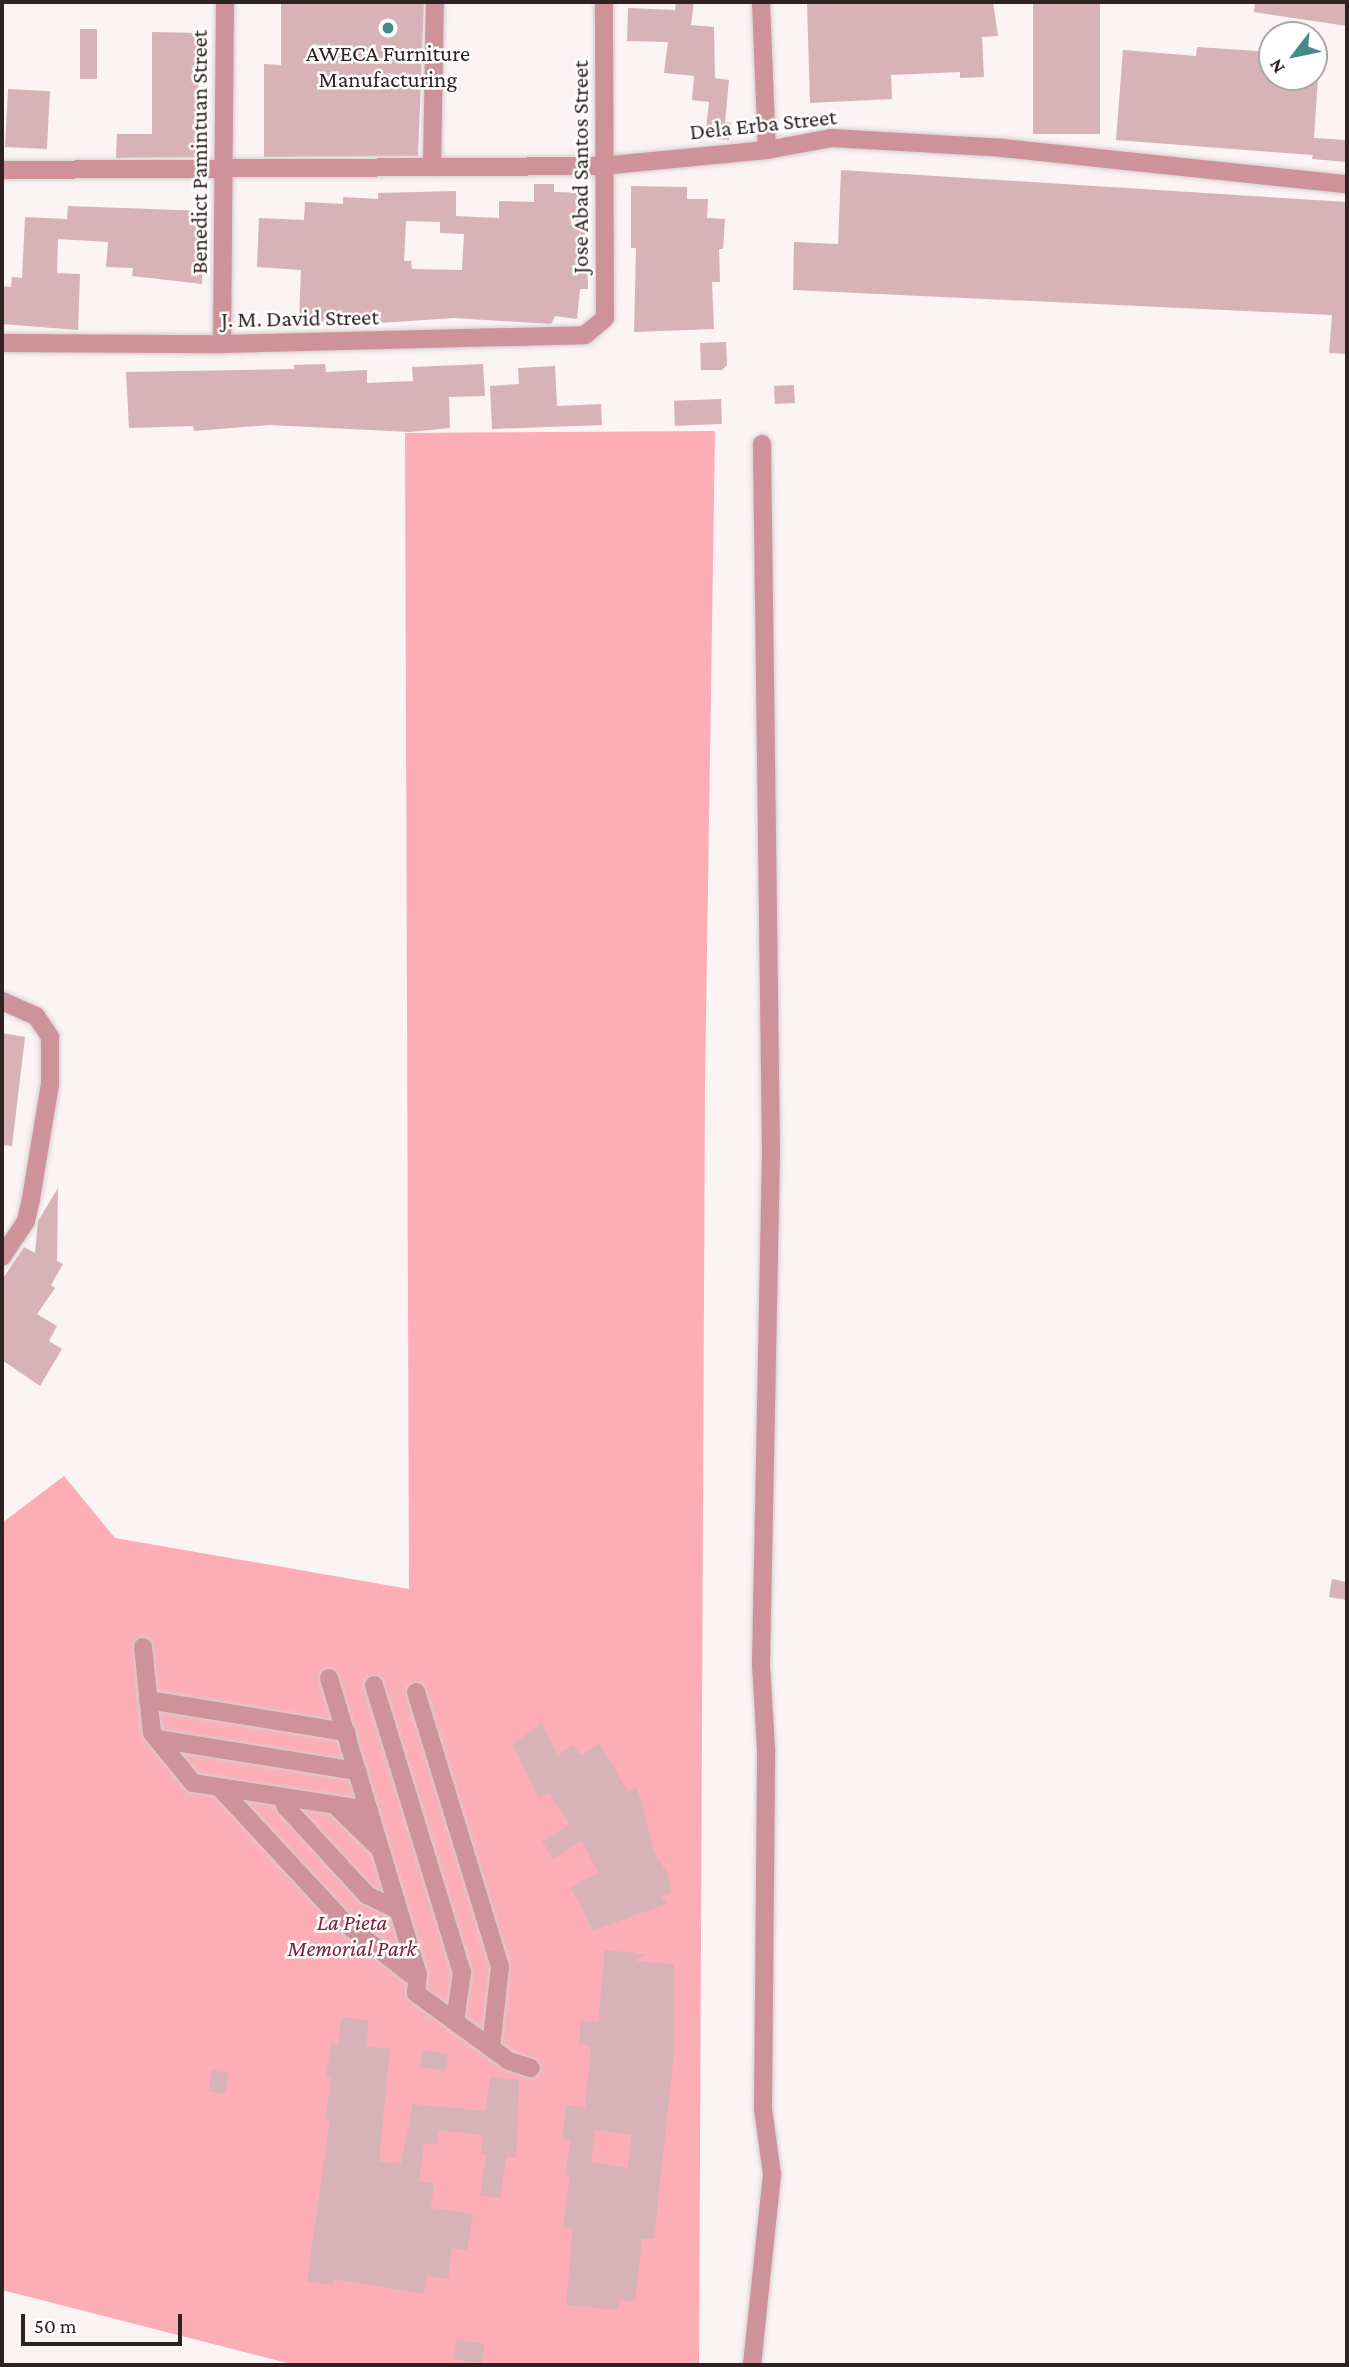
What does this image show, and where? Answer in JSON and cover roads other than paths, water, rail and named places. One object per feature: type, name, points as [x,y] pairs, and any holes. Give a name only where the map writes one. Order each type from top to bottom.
[{"type":"street","name":"Benedict Pamintuan Street","points":[[222,344],[225,2]]},
{"type":"street","points":[[432,167],[435,2]]},
{"type":"street","name":"Jose Abad Santos Street","points":[[596,328],[605,318],[601,166],[604,2]]},
{"type":"street","points":[[761,2],[767,150]]},
{"type":"street","name":"Dela Erba Street","points":[[2,170],[601,166],[767,150],[831,138],[1140,160],[1347,184]]},
{"type":"street","name":"J. M. David Street","points":[[2,343],[222,344],[547,339],[584,335],[596,328]]},
{"type":"street","points":[[752,2365],[772,2174],[762,2098],[766,1749],[761,1664],[771,1151],[762,444]]},
{"type":"street","points":[[2,1001],[36,1016],[50,1037],[50,1084],[32,1199],[26,1221],[2,1257]]},
{"type":"street","points":[[143,1647],[152,1733],[193,1783],[369,1810]]},
{"type":"street","points":[[329,1678],[398,1910],[417,1979],[416,1993],[509,2061],[531,2068]]},
{"type":"street","points":[[374,1685],[462,1972],[455,2021]]},
{"type":"street","points":[[416,1692],[500,1967],[491,2047]]},
{"type":"street","points":[[148,1700],[346,1732]]},
{"type":"street","points":[[157,1739],[357,1771]]},
{"type":"street","points":[[219,1787],[346,1924],[417,1979]]},
{"type":"street","points":[[282,1797],[286,1807],[367,1895],[398,1910]]},
{"type":"street","points":[[335,1805],[380,1848]]},
{"type":"place","name":"AWECA Furniture Manufacturing","points":[[388,28]]},
{"type":"park label","name":"La Pieta Memorial Park","points":[[352,1935]]}]
